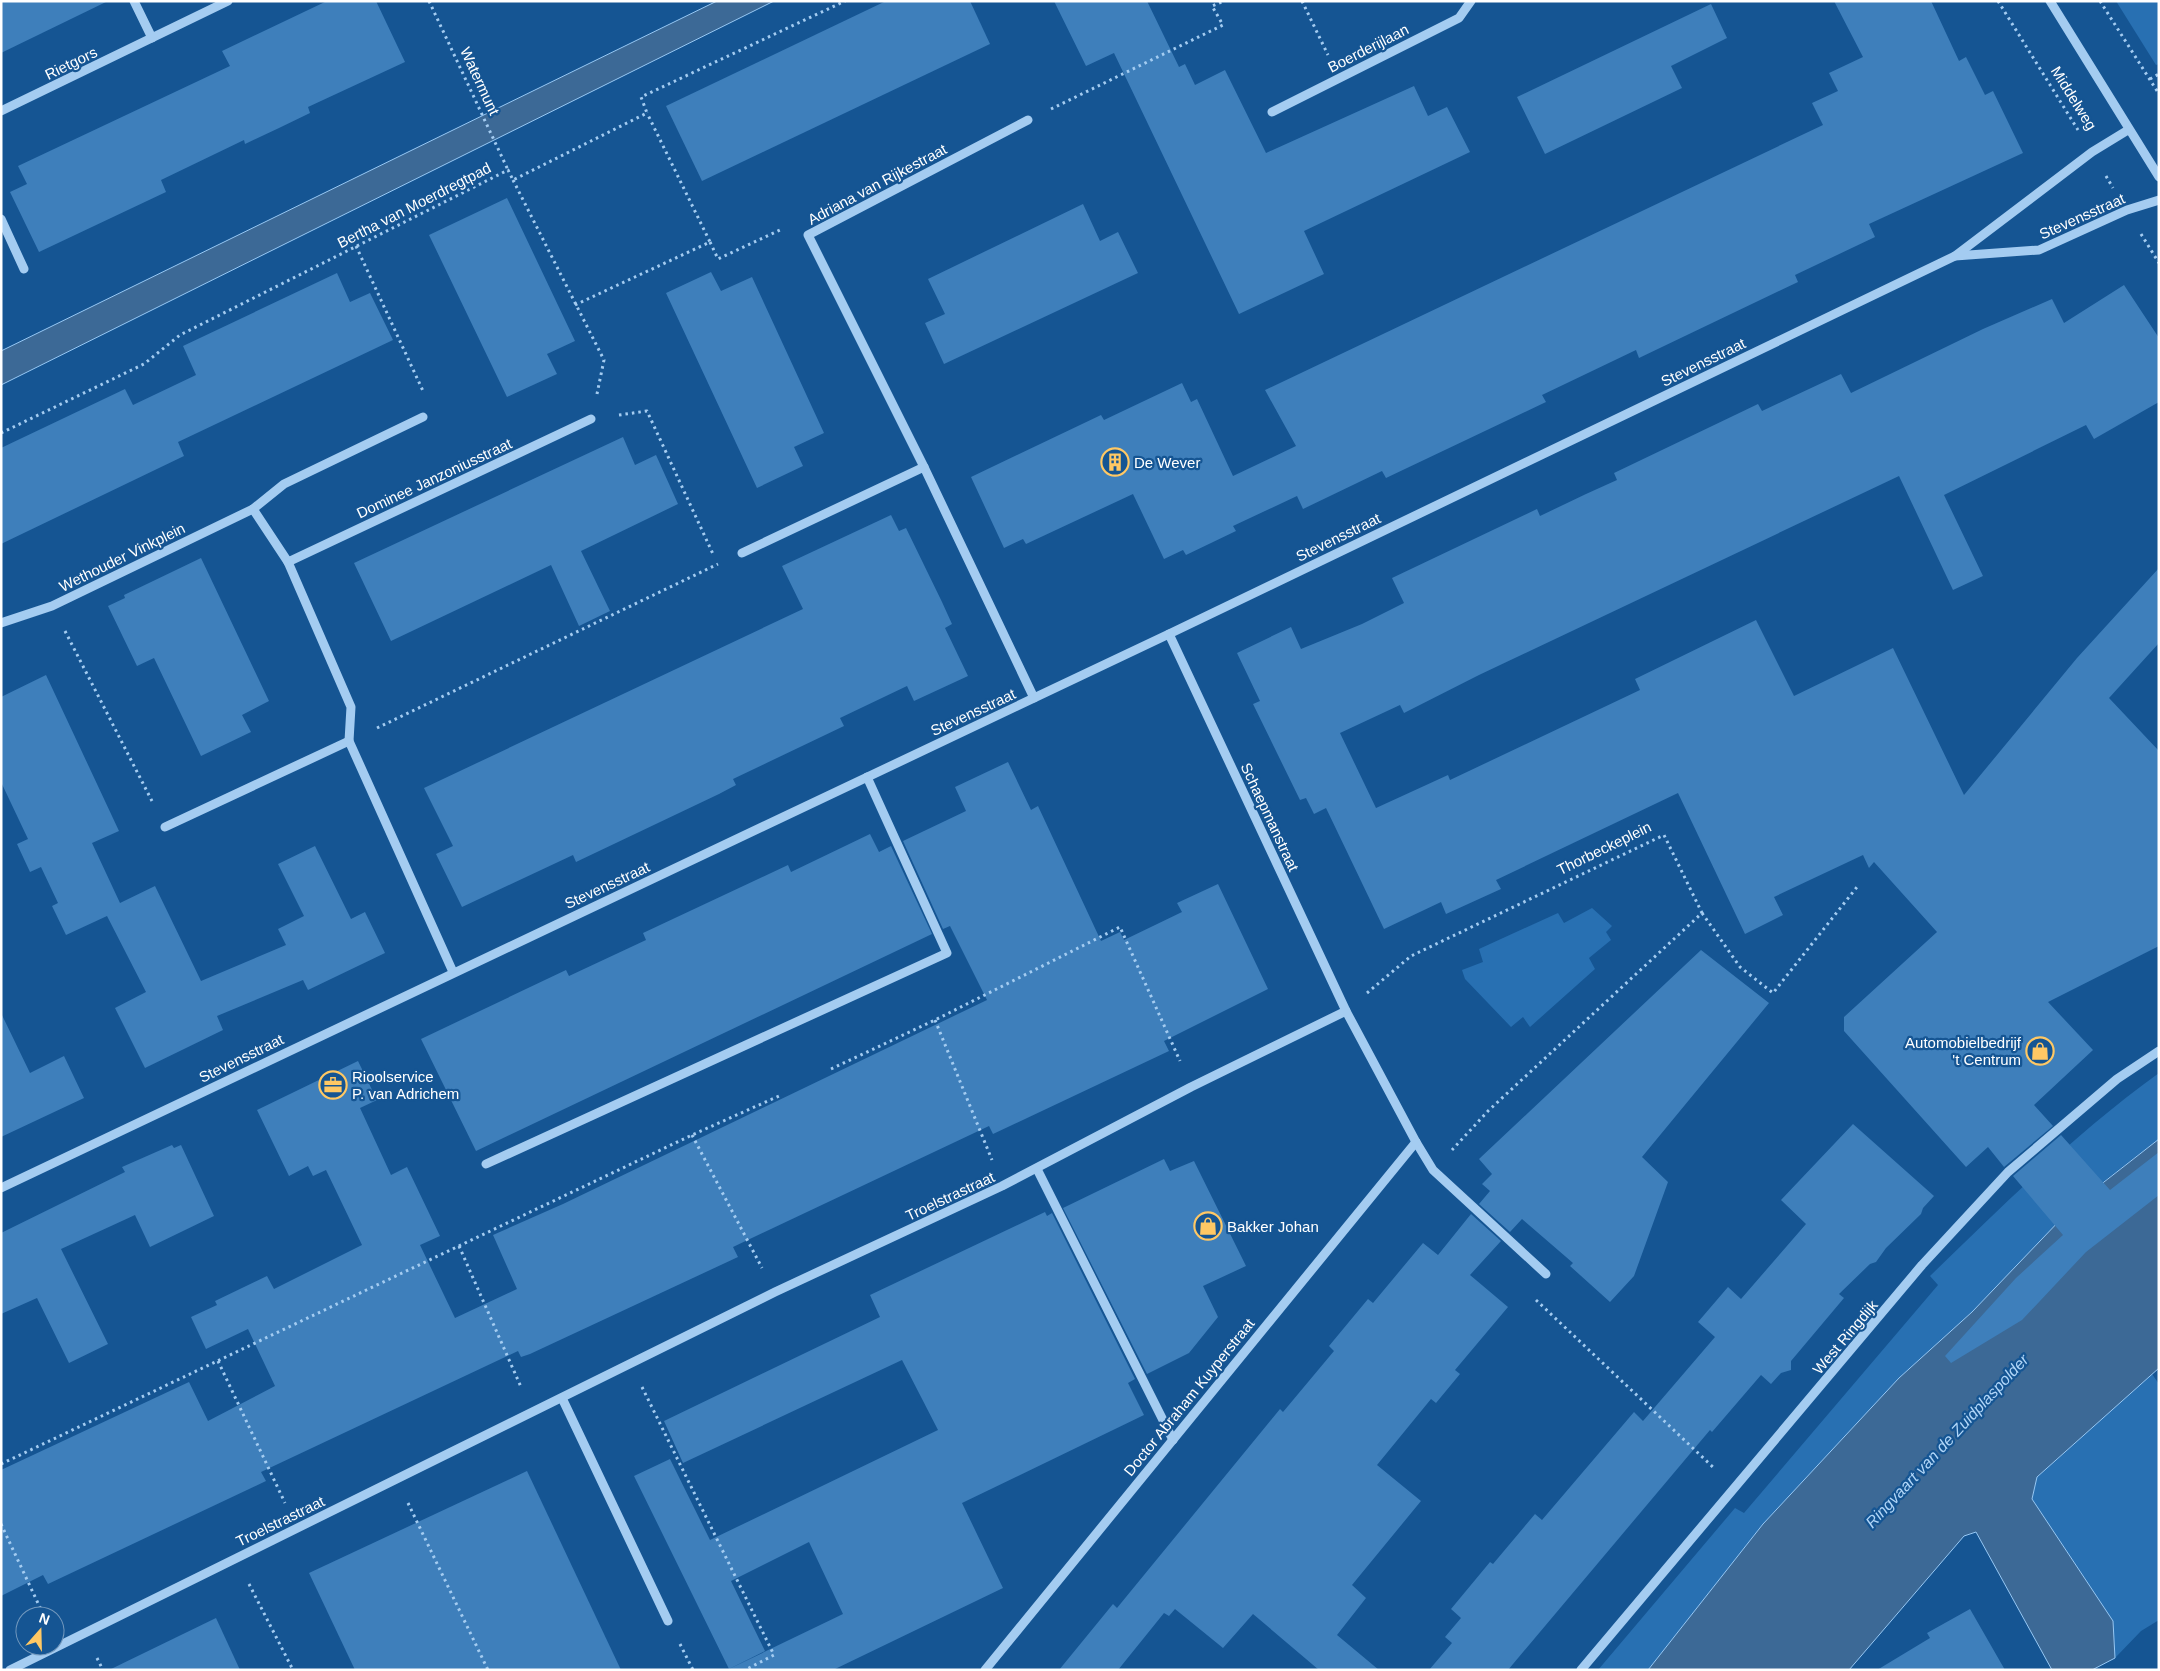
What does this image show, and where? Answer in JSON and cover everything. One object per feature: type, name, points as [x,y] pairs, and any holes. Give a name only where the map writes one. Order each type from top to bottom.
[{"type":"street","points":[[134,1],[152,38]]},
{"type":"street","name":"Rietgors","points":[[1,111],[228,1]]},
{"type":"street","name":"Boerderijlaan","points":[[1272,112],[1459,18],[1471,1]]},
{"type":"street","name":"Middelweg","points":[[2050,1],[2128,130],[2159,177]]},
{"type":"street","name":"Adriana van Rijkestraat","points":[[1028,120],[808,235],[924,467],[1034,698]]},
{"type":"street","name":"Stevensstraat","points":[[1,1188],[452,972],[1169,634],[1955,256],[2092,152],[2128,130]]},
{"type":"street","name":"Stevensstraat","points":[[1955,256],[2039,250],[2127,210],[2159,200]]},
{"type":"street","points":[[1,219],[24,269]]},
{"type":"street","points":[[424,417],[284,484],[253,509],[288,562],[351,706],[349,741],[452,972]]},
{"type":"street","name":"Dominee Janzoniusstraat","points":[[288,562],[591,419]]},
{"type":"street","points":[[742,552],[924,467]]},
{"type":"street","name":"Wethouder Vinkplein","points":[[1,622],[52,606],[253,509]]},
{"type":"street","name":"Schaepmanstraat","points":[[1169,634],[1346,1011]]},
{"type":"street","points":[[165,827],[349,741]]},
{"type":"street","points":[[486,1164],[947,953],[867,777]]},
{"type":"street","points":[[1346,1011],[1433,1170],[1546,1274]]},
{"type":"street","name":"Troelstrastraat","points":[[10,1670],[775,1292],[1037,1169],[1191,1087],[1346,1011]]},
{"type":"street","name":"West Ringdijk","points":[[1581,1670],[1922,1265],[2008,1172],[2117,1079],[2159,1051]]},
{"type":"street","name":"Doctor Abraham Kuyperstraat","points":[[985,1670],[1416,1142]]},
{"type":"street","points":[[1037,1169],[1173,1440]]},
{"type":"street","points":[[562,1398],[668,1621]]},
{"type":"path","name":"Watermunt","points":[[429,1],[508,170]]},
{"type":"path","points":[[808,235],[788,226],[718,259],[641,97],[845,1]]},
{"type":"path","points":[[1028,120],[1223,25],[1212,6],[1224,1]]},
{"type":"path","points":[[1302,1],[1339,78]]},
{"type":"path","name":"Middelweg","points":[[1998,1],[2127,210]]},
{"type":"path","points":[[2100,1],[2159,94]]},
{"type":"path","points":[[2150,79],[2159,74]]},
{"type":"path","name":"Bertha van Moerdregtpad","points":[[1,433],[144,364],[180,335],[508,170],[513,180],[647,113]]},
{"type":"path","points":[[513,180],[604,360],[591,419],[647,411],[718,564]]},
{"type":"path","points":[[575,305],[710,242]]},
{"type":"path","points":[[356,246],[427,399],[424,417]]},
{"type":"path","points":[[349,741],[742,552]]},
{"type":"path","points":[[52,606],[165,827]]},
{"type":"path","name":"Thorbeckeplein","points":[[1346,1011],[1411,956],[1664,835],[1702,913]]},
{"type":"path","points":[[1433,1170],[1488,1111],[1702,913],[1740,967],[1773,993],[1857,887]]},
{"type":"path","points":[[831,1069],[935,1020],[1120,927],[1191,1087]]},
{"type":"path","points":[[935,1020],[1002,1186]]},
{"type":"path","points":[[1,1464],[692,1135],[779,1096]]},
{"type":"path","points":[[692,1135],[775,1292]]},
{"type":"path","points":[[459,1246],[533,1412]]},
{"type":"path","points":[[1546,1274],[1529,1293],[1735,1488]]},
{"type":"path","points":[[218,1361],[297,1528]]},
{"type":"path","points":[[631,1364],[774,1655],[744,1670]]},
{"type":"path","points":[[396,1480],[488,1670]]},
{"type":"path","points":[[1,1524],[39,1606]]},
{"type":"path","points":[[236,1558],[293,1670]]},
{"type":"shaded area","points":[[2116,1],[2159,1],[2159,64],[2156,65]]},
{"type":"shaded area","points":[[1592,908],[1612,926],[1606,932],[1611,940],[1589,958],[1595,969],[1530,1027],[1523,1017],[1511,1027],[1465,979],[1462,970],[1483,962],[1479,949],[1558,913],[1564,923]]},
{"type":"shaded area","points":[[2159,1073],[2159,1139],[2095,1188],[1972,1312],[1899,1378],[1763,1524],[1648,1670],[1598,1670],[1735,1508],[1744,1513],[1938,1285],[1930,1276],[2069,1145]]},
{"type":"shaded area","points":[[2152,1374],[2159,1384],[2159,1620],[2141,1631],[2115,1658],[2113,1621],[2032,1499],[2037,1477]]},
{"type":"water","points":[[717,1],[774,1],[1,385],[1,351]]},
{"type":"water","name":"Ringvaart van de Zuidplaspolder","points":[[2159,1139],[2159,1368],[2037,1477],[2032,1499],[2113,1621],[2115,1658],[2092,1670],[2052,1670],[1976,1532],[1964,1536],[1849,1670],[1648,1670],[1763,1524],[1899,1378],[1972,1312],[2063,1217],[2095,1189]]},
{"type":"building","points":[[1,1],[108,1],[1,53]]},
{"type":"building","points":[[327,1],[376,1],[405,62],[308,107],[310,113],[279,128],[245,144],[244,140],[161,180],[166,192],[39,252],[10,192],[27,184],[18,166],[230,66],[222,51]]},
{"type":"building","points":[[886,1],[970,1],[990,44],[702,181],[666,106]]},
{"type":"building","points":[[1054,1],[1147,1],[1179,67],[1185,64],[1195,85],[1225,70],[1266,153],[1414,86],[1428,116],[1447,107],[1470,152],[1304,231],[1324,274],[1239,314],[1114,53],[1086,66]]},
{"type":"building","points":[[1834,1],[1931,1],[1959,61],[1966,57],[1985,95],[1993,91],[2023,153],[1869,224],[1875,237],[1795,275],[1798,282],[1639,358],[1636,350],[1542,395],[1546,402],[1386,478],[1382,471],[1303,509],[1297,496],[1233,526],[1236,531],[1186,555],[1183,550],[1164,559],[1133,494],[1026,544],[1023,539],[1004,548],[971,477],[1101,415],[1104,420],[1182,383],[1191,402],[1197,399],[1233,476],[1296,446],[1265,390],[1823,125],[1812,103],[1838,91],[1829,73],[1863,57]]},
{"type":"building","points":[[1711,4],[1727,38],[1671,66],[1682,88],[1545,154],[1517,97]]},
{"type":"building","points":[[507,198],[575,341],[547,354],[557,374],[507,397],[429,235]]},
{"type":"building","points":[[1083,204],[1100,241],[1118,232],[1138,273],[944,364],[925,323],[945,314],[928,279]]},
{"type":"building","points":[[711,272],[721,291],[752,277],[824,433],[794,447],[803,466],[757,488],[666,293]]},
{"type":"building","points":[[337,273],[350,302],[370,293],[393,340],[178,442],[184,456],[1,544],[1,448],[125,389],[133,405],[196,375],[183,346]]},
{"type":"building","points":[[2124,285],[2159,338],[2159,402],[2094,439],[2086,425],[1944,495],[1983,576],[1953,590],[1899,476],[1479,675],[1404,713],[1400,705],[1340,733],[1376,808],[1448,775],[1450,780],[1640,690],[1635,679],[1756,620],[1794,696],[1893,648],[1964,795],[2077,658],[2159,568],[2159,643],[2109,698],[2159,751],[2159,946],[2048,1002],[2093,1050],[2034,1105],[2053,1126],[2004,1167],[1988,1147],[1966,1167],[1844,1031],[1844,1017],[1937,932],[1874,862],[1869,868],[1863,855],[1774,897],[1783,915],[1745,934],[1678,793],[1496,880],[1501,889],[1446,914],[1441,902],[1384,929],[1326,808],[1314,814],[1306,798],[1300,800],[1253,704],[1260,701],[1237,653],[1291,627],[1301,649],[1362,624],[1404,603],[1392,578],[1537,509],[1540,516],[1617,480],[1614,473],[1758,404],[1762,411],[1841,374],[1851,393],[1983,329],[2052,299],[2064,323]]},
{"type":"building","points":[[623,437],[635,465],[656,455],[678,504],[581,551],[610,611],[579,626],[551,565],[391,641],[354,563]]},
{"type":"building","points":[[891,515],[899,531],[906,528],[942,602],[952,624],[945,628],[968,676],[914,701],[907,686],[840,718],[844,726],[733,779],[736,785],[719,794],[576,862],[573,855],[462,907],[436,854],[453,846],[424,788],[803,609],[782,566]]},
{"type":"building","points":[[201,558],[269,701],[242,715],[251,732],[201,756],[154,658],[137,666],[108,606],[125,598],[124,595]]},
{"type":"building","points":[[46,675],[119,831],[92,843],[120,903],[155,886],[201,981],[286,945],[278,929],[304,916],[278,864],[315,846],[351,919],[365,912],[385,953],[308,990],[303,980],[217,1016],[223,1030],[145,1068],[115,1008],[146,992],[107,916],[66,935],[52,906],[58,903],[41,867],[30,872],[17,844],[28,839],[1,782],[1,697]]},
{"type":"building","points":[[1008,762],[1031,810],[1038,806],[1101,941],[1120,932],[1124,940],[1182,912],[1177,903],[1218,884],[1268,989],[1164,1041],[1169,1051],[993,1134],[989,1126],[733,1247],[738,1257],[530,1354],[521,1357],[518,1351],[261,1472],[266,1481],[48,1584],[43,1575],[1,1596],[1,1470],[189,1382],[208,1421],[275,1386],[248,1329],[206,1349],[191,1317],[217,1305],[215,1301],[267,1276],[274,1289],[362,1245],[326,1170],[313,1176],[308,1166],[289,1176],[257,1110],[358,1061],[377,1100],[360,1108],[391,1175],[407,1167],[440,1236],[420,1245],[455,1318],[517,1289],[493,1235],[563,1204],[987,1000],[950,926],[943,929],[903,841],[966,811],[955,787]]},
{"type":"building","points":[[870,834],[879,852],[891,846],[932,934],[476,1151],[421,1039],[566,970],[569,976],[646,940],[643,933],[788,865],[791,872]]},
{"type":"building","points":[[1701,950],[1769,1003],[1642,1157],[1668,1182],[1634,1276],[1610,1302],[1570,1266],[1573,1263],[1522,1219],[1510,1232],[1479,1204],[1490,1191],[1482,1184],[1492,1174],[1479,1159]]},
{"type":"building","points":[[1,1013],[30,1073],[64,1056],[84,1098],[1,1137]]},
{"type":"building","points":[[1853,1124],[1934,1196],[1923,1208],[1921,1214],[1886,1248],[1876,1262],[1870,1264],[1839,1294],[1844,1298],[1791,1361],[1791,1370],[1781,1373],[1771,1384],[1761,1375],[1712,1432],[1710,1430],[1508,1670],[1429,1670],[1452,1643],[1445,1637],[1461,1618],[1451,1609],[1490,1562],[1493,1564],[1535,1514],[1542,1520],[1634,1412],[1643,1421],[1715,1337],[1698,1322],[1728,1287],[1741,1299],[1806,1224],[1781,1200]]},
{"type":"building","points":[[2061,1135],[2110,1190],[2159,1152],[2159,1195],[2086,1252],[2022,1320],[1951,1363],[1945,1356],[2016,1278],[2063,1235],[2013,1176]]},
{"type":"building","points":[[172,1145],[174,1148],[181,1145],[214,1216],[150,1247],[135,1215],[61,1249],[108,1344],[69,1363],[37,1298],[1,1314],[1,1233],[125,1172],[122,1167]]},
{"type":"building","points":[[1164,1159],[1170,1171],[1194,1161],[1246,1266],[1203,1286],[1218,1317],[1189,1353],[1147,1374],[1063,1208]]},
{"type":"building","points":[[1045,1212],[1047,1216],[1052,1213],[1135,1379],[1128,1383],[1144,1415],[962,1503],[1003,1588],[833,1670],[727,1670],[843,1614],[809,1542],[731,1581],[765,1651],[729,1669],[634,1476],[670,1459],[710,1540],[938,1430],[902,1360],[683,1463],[664,1421],[880,1317],[870,1295]]},
{"type":"building","points":[[1471,1214],[1501,1241],[1470,1275],[1508,1307],[1455,1370],[1460,1374],[1436,1403],[1431,1399],[1377,1465],[1421,1501],[1352,1585],[1366,1598],[1337,1635],[1379,1670],[1319,1670],[1253,1614],[1223,1648],[1175,1609],[1169,1616],[1164,1613],[1118,1670],[1059,1670],[1113,1604],[1117,1608],[1280,1409],[1283,1412],[1334,1351],[1329,1346],[1368,1299],[1373,1303],[1423,1243],[1438,1255]]},
{"type":"building","points":[[527,1471],[621,1670],[355,1670],[309,1573]]},
{"type":"building","points":[[1970,1609],[2005,1670],[1877,1670],[1930,1638],[1927,1633]]},
{"type":"building","points":[[216,1618],[240,1670],[109,1670]]},
{"type":"place","name":"De Wever","points":[[1115,462]]},
{"type":"place","name":"Automobielbedrijf 't Centrum","points":[[2040,1051]]},
{"type":"place","name":"Rioolservice P. van Adrichem","points":[[333,1085]]},
{"type":"place","name":"Bakker Johan","points":[[1208,1226]]}]
